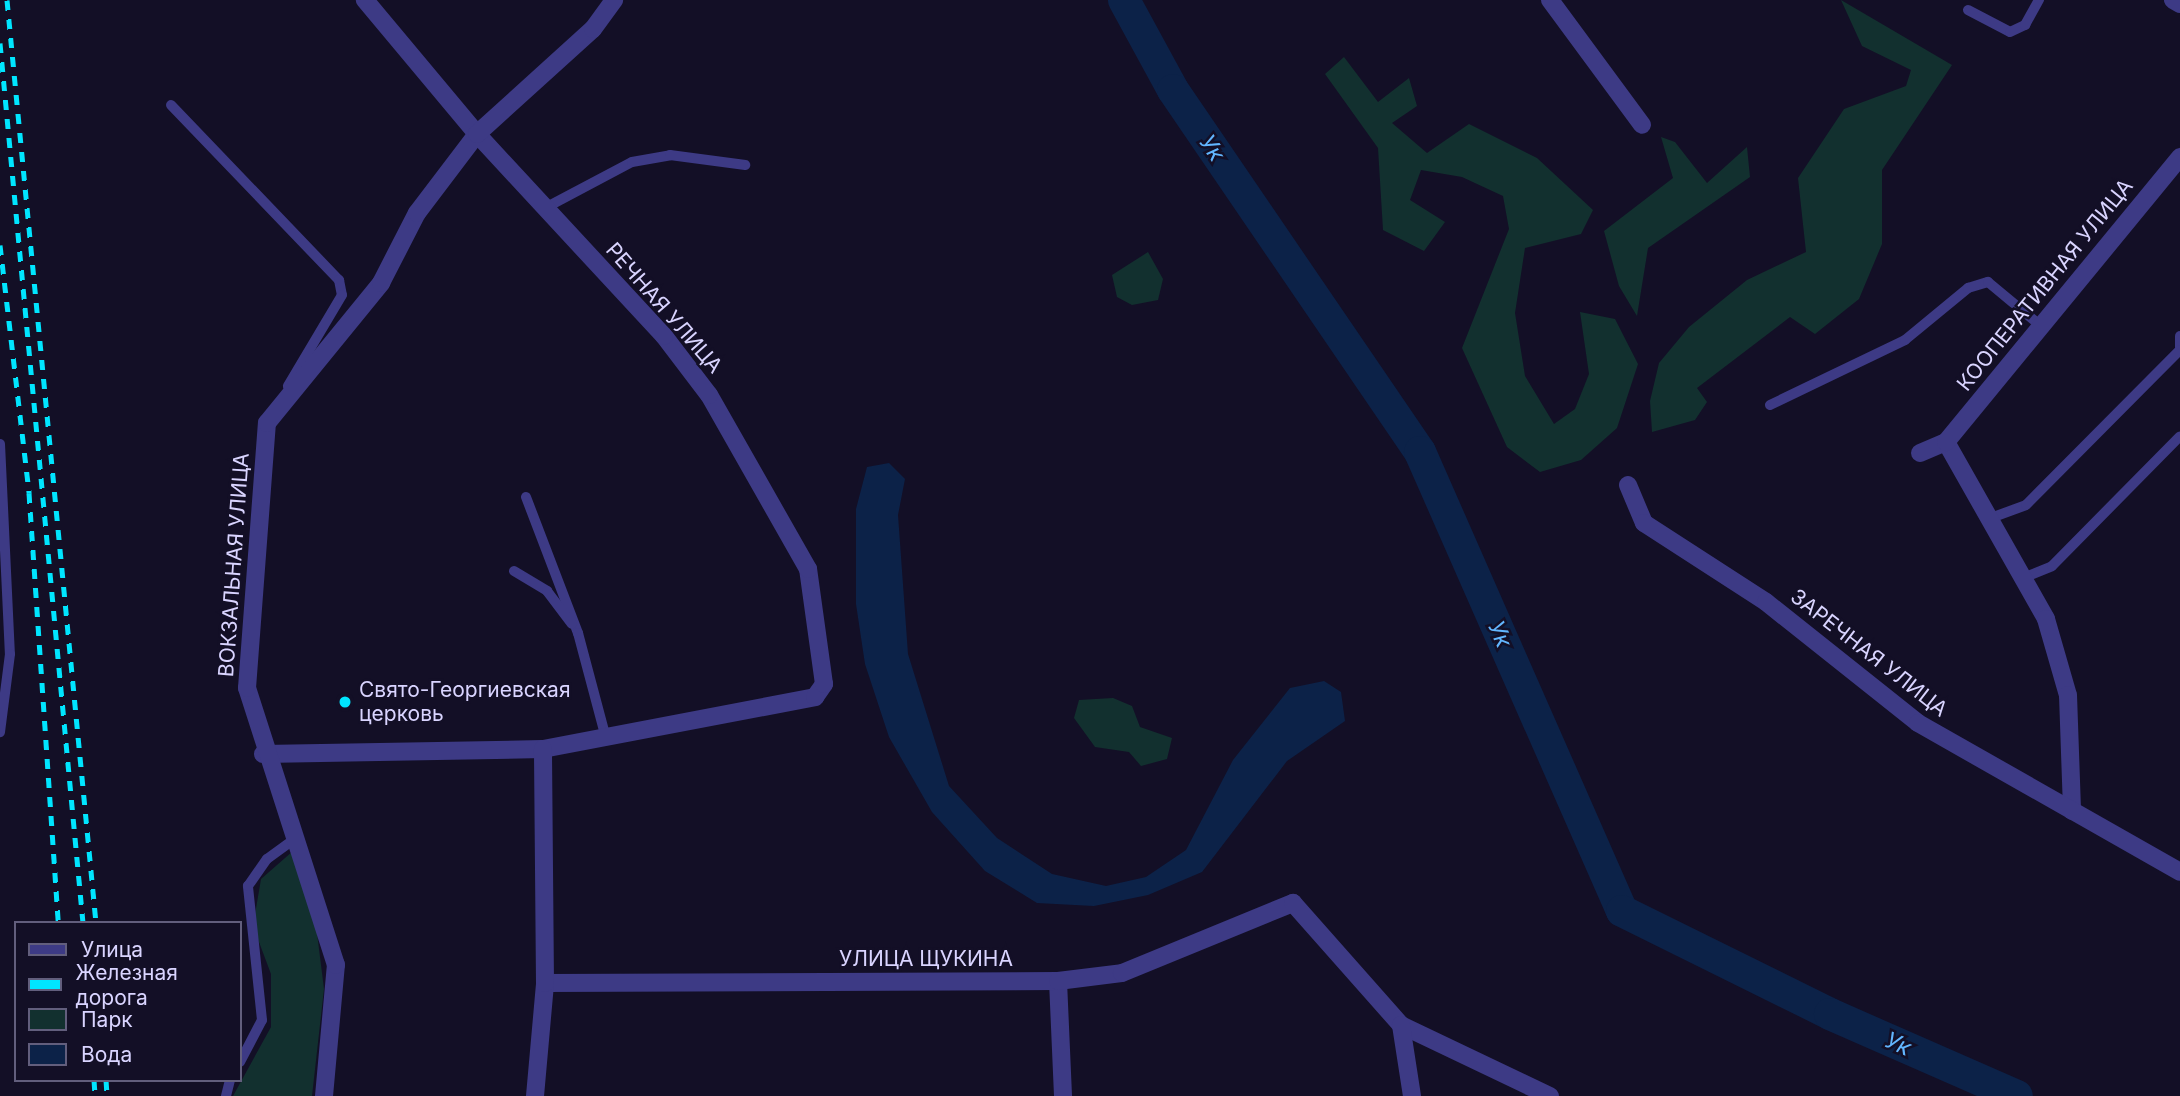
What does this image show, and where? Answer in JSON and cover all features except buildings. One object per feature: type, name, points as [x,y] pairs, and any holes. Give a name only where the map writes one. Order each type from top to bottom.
[{"type":"street","name":"РЕЧНАЯ УЛИЦА","points":[[365,0],[477,134],[664,336],[755,467],[808,569],[825,673],[815,697],[606,739]]},
{"type":"street","points":[[267,423],[381,283],[417,213],[477,134],[593,29],[614,0]]},
{"type":"street","points":[[1550,0],[1642,125]]},
{"type":"street","points":[[2173,0],[2180,4]]},
{"type":"street","name":"КООПЕРАТИВНАЯ УЛИЦА","points":[[1920,453],[1946,442],[2180,157]]},
{"type":"street","name":"ВОКЗАЛЬНАЯ УЛИЦА","points":[[267,423],[247,688],[263,754],[314,881],[336,965],[324,1096]]},
{"type":"street","points":[[1946,442],[2046,619],[2068,695],[2072,811]]},
{"type":"street","name":"ЗАРЕЧНАЯ УЛИЦА","points":[[1628,485],[1644,523],[1766,603],[1918,723],[2180,872]]},
{"type":"street","points":[[263,754],[543,749],[606,739]]},
{"type":"street","points":[[535,1096],[545,983],[543,749]]},
{"type":"street","name":"УЛИЦА ЩУКИНА","points":[[545,983],[1058,981],[1144,966],[1293,903],[1401,1025]]},
{"type":"street","points":[[1058,981],[1063,1096]]},
{"type":"street","points":[[1401,1025],[1412,1096]]},
{"type":"street","points":[[1401,1025],[1550,1096]]},
{"type":"lane","points":[[1968,10],[2010,32],[2025,25],[2039,0]]},
{"type":"lane","points":[[171,105],[339,281],[341,295],[267,423]]},
{"type":"lane","points":[[545,208],[632,162],[670,155],[745,165]]},
{"type":"lane","points":[[1770,405],[1905,340],[1968,288],[1987,282],[2041,326]]},
{"type":"lane","points":[[1988,519],[2026,505],[2180,349],[2180,336]]},
{"type":"lane","points":[[2023,578],[2052,566],[2180,436]]},
{"type":"lane","points":[[0,444],[10,654],[0,732]]},
{"type":"lane","points":[[526,497],[578,633],[606,739]]},
{"type":"lane","points":[[514,571],[547,591],[578,633]]},
{"type":"lane","points":[[242,1058],[262,1020],[263,983],[248,939],[248,886],[267,859],[295,839]]},
{"type":"green space","points":[[1841,0],[1952,65],[1882,170],[1882,244],[1859,299],[1815,334],[1790,317],[1697,388],[1707,402],[1695,420],[1652,432],[1650,401],[1659,363],[1689,327],[1747,280],[1806,252],[1798,178],[1844,109],[1906,86],[1911,70],[1862,46]]},
{"type":"green space","points":[[1344,57],[1378,102],[1409,78],[1417,106],[1392,123],[1427,153],[1469,124],[1537,158],[1593,210],[1581,234],[1525,248],[1515,313],[1525,376],[1554,424],[1575,409],[1589,374],[1580,312],[1615,319],[1638,364],[1617,428],[1581,460],[1540,472],[1507,447],[1462,348],[1509,229],[1503,196],[1462,177],[1421,170],[1410,200],[1445,222],[1424,251],[1383,230],[1378,148],[1325,74]]},
{"type":"green space","points":[[1661,137],[1675,142],[1707,183],[1747,147],[1750,177],[1648,248],[1637,316],[1619,286],[1604,231],[1673,178]]},
{"type":"green space","points":[[1148,252],[1163,279],[1158,300],[1132,305],[1117,297],[1112,275]]},
{"type":"green space","points":[[1113,698],[1132,706],[1140,727],[1172,738],[1167,759],[1141,766],[1129,752],[1095,747],[1074,718],[1079,700]]},
{"type":"green space","points":[[293,851],[315,917],[324,989],[312,1096],[233,1096],[271,1027],[271,974],[253,926],[261,879]]},
{"type":"water","points":[[889,463],[905,479],[898,515],[908,654],[949,786],[997,838],[1052,874],[1106,886],[1146,877],[1186,850],[1233,760],[1290,688],[1324,681],[1341,692],[1345,721],[1287,761],[1202,872],[1148,895],[1094,906],[1037,903],[985,871],[932,812],[889,737],[865,664],[856,604],[856,509],[867,467]]},
{"type":"waterway","name":"Ук","points":[[1124,0],[1173,90],[1420,452],[1622,911],[1830,1014],[2017,1096]]},
{"type":"railway","points":[[7,0],[96,921]]},
{"type":"railway","points":[[0,43],[83,921]]},
{"type":"railway","points":[[0,245],[29,493],[58,921]]},
{"type":"railway","points":[[94,1082],[95,1096]]},
{"type":"railway","points":[[106,1082],[107,1096]]},
{"type":"place","name":"Свято-Георгиевская церковь","points":[[345,702]]}]
